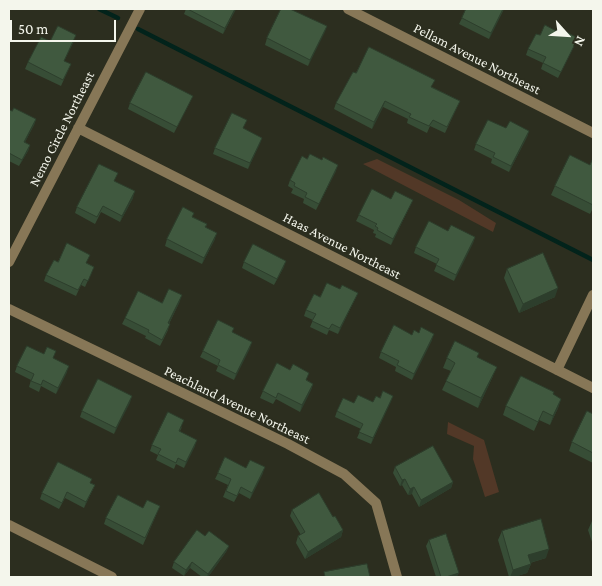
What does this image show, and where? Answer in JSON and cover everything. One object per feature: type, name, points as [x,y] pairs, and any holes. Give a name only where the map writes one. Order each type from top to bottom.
[{"type":"street","name":"Nemo Circle Northeast","points":[[9,262],[140,9]]},
{"type":"street","name":"Pellam Avenue Northeast","points":[[348,9],[593,134]]},
{"type":"street","name":"Haas Avenue Northeast","points":[[78,128],[593,388]]},
{"type":"street","points":[[557,370],[593,296]]},
{"type":"street","name":"Peachland Avenue Northeast","points":[[9,309],[288,444],[344,474],[376,503],[397,577]]},
{"type":"street","points":[[9,525],[112,577]]},
{"type":"shaded area","points":[[377,159],[459,200],[496,223],[493,232],[363,164]]},
{"type":"shaded area","points":[[448,422],[484,440],[499,492],[485,497],[473,459],[474,446],[447,434]]},
{"type":"building","points":[[188,9],[235,9],[225,28]]},
{"type":"building","points":[[281,9],[290,9],[327,26],[310,60],[267,38]]},
{"type":"building","points":[[466,9],[503,9],[491,33],[462,18]]},
{"type":"building","points":[[545,25],[560,33],[562,30],[578,38],[561,72],[543,63],[546,57],[528,49],[536,34],[540,35]]},
{"type":"building","points":[[58,26],[76,35],[64,61],[71,64],[63,80],[28,62],[41,37],[50,41]]},
{"type":"building","points":[[369,47],[435,80],[431,87],[460,101],[447,127],[433,120],[429,126],[409,117],[411,114],[385,101],[374,122],[336,103],[353,72],[356,73]]},
{"type":"building","points":[[146,72],[193,96],[177,127],[130,103]]},
{"type":"building","points":[[14,108],[36,119],[24,142],[30,145],[22,160],[9,153],[9,113]]},
{"type":"building","points":[[232,113],[247,120],[243,128],[262,138],[250,163],[215,148]]},
{"type":"building","points":[[488,120],[506,128],[510,121],[529,131],[511,166],[493,157],[495,153],[476,144]]},
{"type":"building","points":[[310,154],[322,160],[323,157],[338,165],[319,204],[305,197],[307,193],[294,186],[295,183],[290,180],[302,156],[307,159]]},
{"type":"building","points":[[570,155],[590,165],[593,158],[593,205],[555,186]]},
{"type":"building","points":[[99,164],[118,173],[114,181],[135,191],[122,216],[103,206],[97,217],[77,207]]},
{"type":"building","points":[[372,189],[391,199],[395,191],[413,200],[393,239],[377,230],[378,228],[375,226],[377,224],[359,215]]},
{"type":"building","points":[[183,207],[194,213],[192,217],[207,224],[205,227],[217,233],[204,258],[167,239]]},
{"type":"building","points":[[429,221],[448,231],[451,225],[475,237],[456,275],[436,265],[439,259],[416,247]]},
{"type":"building","points":[[67,243],[90,255],[86,263],[94,267],[88,281],[84,279],[78,290],[46,275],[54,260],[58,262]]},
{"type":"building","points":[[253,244],[286,261],[277,279],[244,262]]},
{"type":"building","points":[[543,253],[558,288],[523,304],[507,269]]},
{"type":"building","points":[[327,283],[340,289],[342,285],[358,293],[340,328],[332,324],[329,329],[312,321],[316,314],[306,310],[314,294],[320,297]]},
{"type":"building","points":[[169,289],[182,295],[162,340],[148,332],[149,330],[125,318],[138,291],[162,303]]},
{"type":"building","points":[[218,320],[234,328],[232,332],[252,342],[236,374],[218,365],[220,360],[203,351]]},
{"type":"building","points":[[394,325],[412,335],[414,330],[419,333],[421,327],[434,334],[414,374],[397,365],[399,361],[381,352]]},
{"type":"building","points":[[455,341],[479,353],[477,357],[497,367],[481,398],[446,381],[455,363],[447,358]]},
{"type":"building","points":[[27,346],[44,354],[47,347],[56,351],[53,358],[69,366],[58,388],[43,380],[41,385],[31,381],[34,374],[17,366]]},
{"type":"building","points":[[277,363],[290,370],[293,364],[309,373],[306,380],[313,384],[302,405],[278,393],[276,398],[263,391]]},
{"type":"building","points":[[521,376],[554,392],[553,394],[561,399],[553,416],[543,411],[538,422],[506,406]]},
{"type":"building","points":[[98,379],[132,396],[116,428],[82,411]]},
{"type":"building","points":[[383,391],[393,396],[373,438],[359,432],[363,424],[337,411],[343,398],[354,403],[358,395],[373,402],[376,396],[380,398]]},
{"type":"building","points":[[587,411],[593,414],[593,453],[572,442]]},
{"type":"building","points":[[168,412],[184,420],[179,431],[197,440],[186,462],[178,458],[176,463],[158,454],[161,449],[152,445]]},
{"type":"building","points":[[433,446],[453,482],[421,500],[414,487],[410,489],[405,479],[402,480],[395,467]]},
{"type":"building","points":[[225,457],[246,468],[250,460],[265,467],[252,493],[241,487],[237,496],[226,491],[231,479],[218,473]]},
{"type":"building","points":[[58,462],[92,479],[90,483],[95,485],[86,502],[67,492],[62,503],[42,493]]},
{"type":"building","points":[[319,493],[343,530],[308,552],[298,536],[305,532],[292,510]]},
{"type":"building","points":[[118,495],[143,508],[147,500],[160,506],[145,538],[106,518]]},
{"type":"building","points":[[541,519],[549,549],[528,555],[531,564],[513,570],[502,531]]},
{"type":"building","points":[[197,530],[205,536],[209,531],[229,546],[208,574],[192,562],[186,570],[174,562]]},
{"type":"building","points":[[446,534],[459,573],[441,577],[429,540]]},
{"type":"building","points":[[367,564],[370,577],[325,577],[324,572]]},
{"type":"waterway","points":[[99,9],[118,18]]},
{"type":"waterway","points":[[138,29],[593,260]]}]
